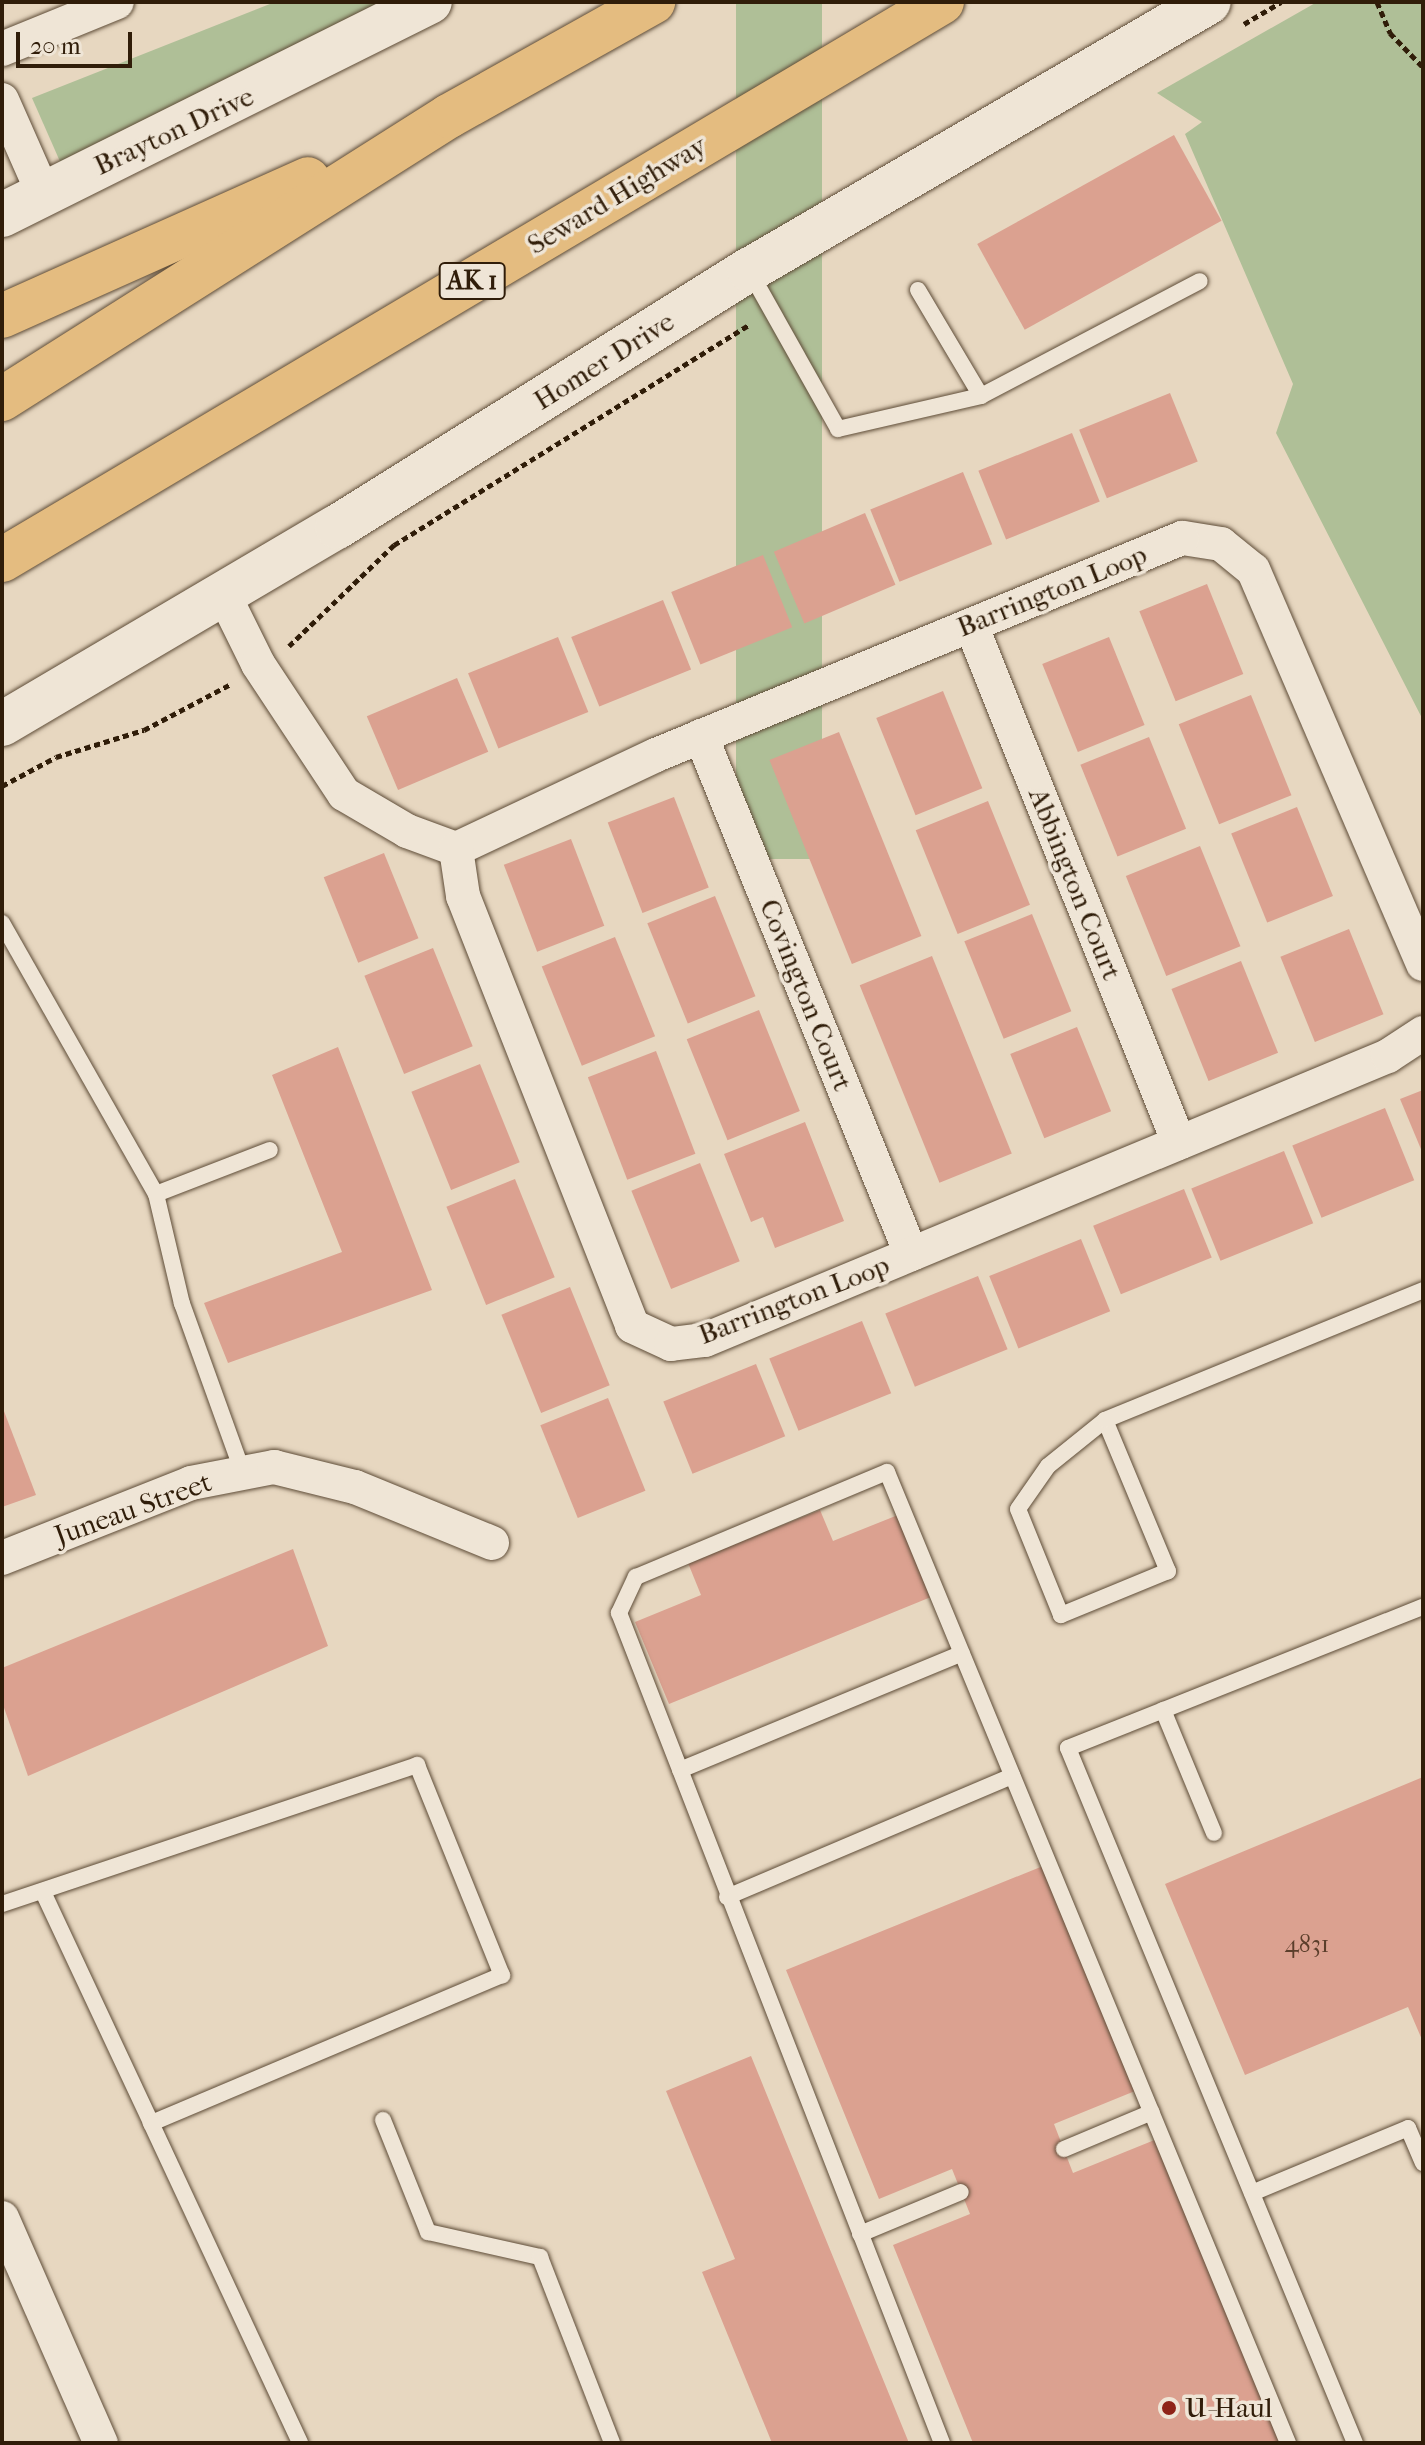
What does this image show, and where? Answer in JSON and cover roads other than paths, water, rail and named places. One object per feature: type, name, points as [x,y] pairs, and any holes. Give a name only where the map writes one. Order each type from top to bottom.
[{"type":"highway","points":[[2,399],[449,116],[653,2]]},
{"type":"highway","name":"Seward Highway","points":[[2,560],[942,2]]},
{"type":"highway","points":[[2,316],[449,116]]},
{"type":"highway","points":[[2,578],[103,500]]},
{"type":"main road","name":"Brayton Drive","points":[[2,215],[430,2]]},
{"type":"main road","name":"Homer Drive","points":[[2,724],[222,591],[337,527],[749,270],[1221,17]]},
{"type":"street","points":[[2,49],[117,2]]},
{"type":"street","points":[[2,100],[43,193]]},
{"type":"street","name":"Barrington Loop","points":[[1423,964],[1253,570],[1221,544],[1182,538],[701,736],[456,849],[463,896],[632,1326],[671,1344],[705,1340],[1388,1056],[1423,1033]]},
{"type":"street","points":[[222,591],[258,664],[344,794],[456,849]]},
{"type":"street","name":"Abbington Court","points":[[971,625],[1179,1143]]},
{"type":"street","name":"Covington Court","points":[[701,736],[911,1254]]},
{"type":"street","name":"Juneau Street","points":[[2,1558],[191,1483],[274,1467],[355,1487],[492,1543]]},
{"type":"street","points":[[2,2218],[101,2443]]},
{"type":"lane","points":[[749,270],[838,429],[981,396],[1200,281]]},
{"type":"lane","points":[[918,290],[981,396]]},
{"type":"lane","points":[[2,923],[156,1194],[182,1304],[243,1473]]},
{"type":"lane","points":[[156,1194],[270,1150]]},
{"type":"lane","points":[[1105,1420],[1168,1571],[1061,1615],[1018,1509],[1048,1466],[1105,1420],[1423,1290]]},
{"type":"lane","points":[[942,2443],[619,1613],[636,1577],[887,1472],[1288,2443]]},
{"type":"lane","points":[[1355,2443],[1068,1748],[1423,1607]]},
{"type":"lane","points":[[680,1770],[962,1653]]},
{"type":"lane","points":[[1163,1710],[1214,1833]]},
{"type":"lane","points":[[2,1904],[417,1765],[502,1975],[151,2123]]},
{"type":"lane","points":[[727,1897],[1012,1776]]},
{"type":"lane","points":[[43,1892],[300,2443]]},
{"type":"lane","points":[[1064,2149],[1152,2112]]},
{"type":"lane","points":[[383,2120],[428,2232],[540,2257],[612,2443]]},
{"type":"lane","points":[[1252,2193],[1408,2128],[1423,2163]]},
{"type":"lane","points":[[860,2234],[961,2192]]},
{"type":"place","name":"U-Haul","points":[[1169,2408]]}]
